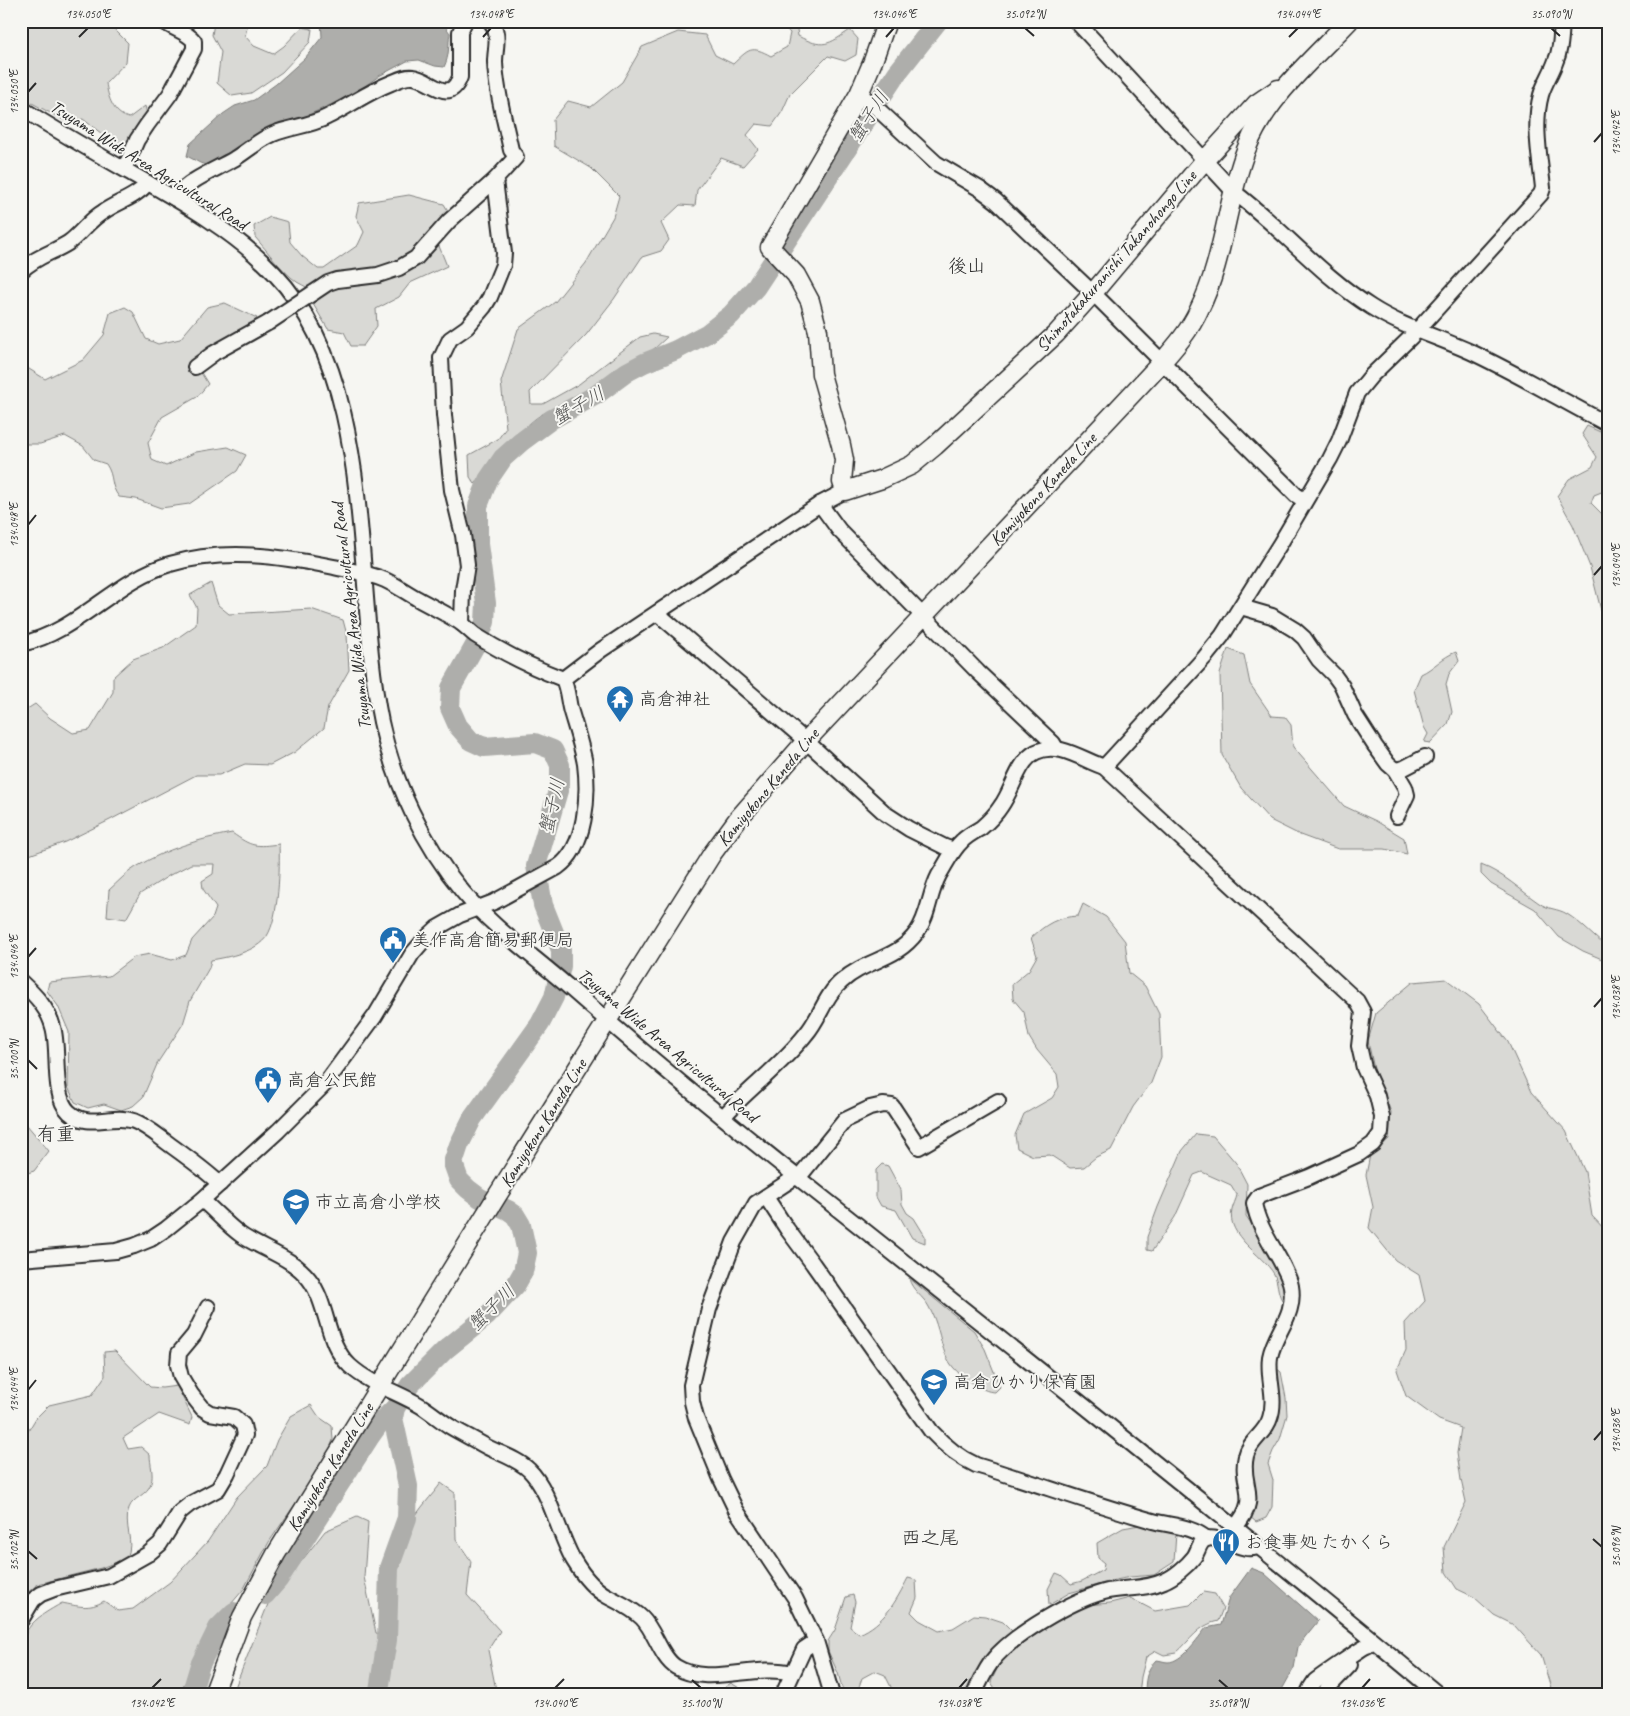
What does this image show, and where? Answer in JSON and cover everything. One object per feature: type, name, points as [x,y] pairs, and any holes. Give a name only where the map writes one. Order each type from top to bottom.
[{"type":"main road","points":[[845,492],[842,482],[844,460],[820,374],[818,331],[810,301],[796,275],[770,247],[869,102],[873,61],[887,21]]},
{"type":"main road","name":"Kamiyokono Kaneda Line","points":[[213,1695],[242,1617],[260,1581],[493,1203],[712,854],[737,820],[806,741],[1162,362],[1184,336],[1199,311],[1209,288],[1246,150],[1258,126],[1270,106],[1288,85],[1349,21]]},
{"type":"main road","name":"Shimotakakuranishi Takanohongo Line","points":[[845,492],[882,479],[912,465],[935,446],[1056,334],[1204,161],[1256,104],[1274,91],[1288,85]]},
{"type":"street","points":[[123,168],[137,140],[170,94],[194,48],[194,41],[189,35],[163,21]]},
{"type":"street","points":[[174,198],[189,183],[270,135],[327,118],[384,85],[414,76],[435,89],[446,90],[452,88],[458,84],[460,77],[460,32],[465,21]]},
{"type":"street","points":[[195,368],[214,353],[268,323],[328,283],[337,280],[378,275],[399,268],[416,258],[449,221],[495,180],[516,157],[511,150],[496,75],[496,33],[494,25],[490,21]]},
{"type":"street","points":[[1076,21],[1234,192],[1345,290],[1373,308],[1417,330],[1484,358],[1609,425]]},
{"type":"street","points":[[1104,767],[1222,636],[1280,544],[1340,441],[1357,393],[1371,376],[1417,330],[1540,194],[1543,188],[1538,123],[1539,108],[1542,94],[1556,62],[1560,47],[1562,21]]},
{"type":"street","points":[[869,102],[936,163],[980,189],[996,201],[1093,293],[1296,495],[1304,500]]},
{"type":"street","name":"Tsuyama Wide Area Agricultural Road","points":[[21,108],[174,198],[221,228],[251,251],[275,273],[310,323],[327,360],[345,415],[353,460],[373,674],[381,723],[402,790],[430,845],[457,885],[507,935],[723,1117],[1126,1438],[1236,1528],[1370,1643],[1439,1695]]},
{"type":"street","points":[[462,624],[463,590],[467,565],[463,535],[452,490],[444,415],[442,358],[450,338],[467,327],[484,307],[503,266],[504,253],[495,180]]},
{"type":"street","points":[[21,271],[40,256],[67,244],[102,212],[139,193],[148,183]]},
{"type":"street","points":[[563,679],[601,650],[820,504],[845,492]]},
{"type":"street","points":[[820,504],[839,530],[978,672],[1056,748]]},
{"type":"street","points":[[21,644],[51,634],[86,614],[134,579],[148,571],[171,563],[239,554],[286,558],[364,574],[385,580],[462,624],[474,634],[521,661],[563,679],[566,684],[568,703],[585,764],[583,827],[576,847],[565,862],[544,875],[460,915],[437,928],[424,940],[412,954],[375,1016],[325,1084],[278,1131],[202,1200],[166,1229],[134,1246],[116,1251],[21,1259]]},
{"type":"street","points":[[1240,607],[1272,616],[1296,630],[1319,660],[1334,675],[1342,686],[1355,715],[1375,746],[1406,787],[1407,795],[1397,816]]},
{"type":"street","points":[[657,613],[806,741],[886,814],[909,829],[954,850]]},
{"type":"street","points":[[723,1117],[807,1034],[824,1004],[840,982],[858,970],[905,947],[918,930],[927,912],[931,893],[954,850],[968,835],[990,819],[1001,806],[1014,784],[1020,768],[1034,753],[1056,748],[1104,767],[1357,1001],[1363,1012],[1359,1046],[1364,1068],[1377,1096],[1382,1117],[1381,1133],[1373,1144],[1359,1154],[1324,1171],[1259,1196],[1254,1203],[1263,1228],[1291,1284],[1292,1301],[1289,1315],[1270,1356],[1269,1368],[1273,1406],[1266,1428],[1247,1451],[1245,1457],[1249,1493],[1248,1506],[1244,1518],[1236,1528]]},
{"type":"street","points":[[1395,770],[1404,768],[1425,757]]},
{"type":"street","points":[[21,982],[38,998],[47,1010],[56,1044],[60,1096],[68,1111],[85,1121],[97,1122],[122,1118],[134,1121],[149,1129],[202,1168],[220,1184]]},
{"type":"street","points":[[832,1695],[816,1641],[795,1598],[736,1510],[710,1453],[692,1402],[691,1385],[709,1309],[734,1242],[756,1204],[803,1172],[845,1120],[870,1108],[883,1105],[892,1106],[919,1147],[931,1142],[998,1100]]},
{"type":"street","points":[[766,1197],[787,1230],[931,1431],[961,1458],[976,1465],[1154,1521],[1193,1530],[1199,1532],[1207,1539]]},
{"type":"street","points":[[202,1200],[243,1236],[302,1270],[319,1298],[334,1343],[349,1365],[365,1377],[410,1400],[450,1426],[529,1469],[541,1486],[568,1550],[581,1572],[606,1596],[624,1604],[641,1617],[651,1629],[668,1660],[675,1667],[696,1674],[710,1676],[765,1669],[782,1670],[792,1673]]},
{"type":"street","points":[[21,1620],[33,1600],[41,1594],[54,1589],[109,1576],[148,1554],[160,1544],[180,1512],[190,1504],[218,1489],[228,1474],[245,1435],[243,1425],[234,1417],[210,1413],[202,1408],[191,1394],[178,1365],[178,1354],[194,1335],[208,1307]]},
{"type":"street","points":[[974,1695],[992,1661],[1002,1650],[1036,1625],[1067,1606],[1089,1596],[1145,1588],[1165,1581],[1194,1557],[1202,1543],[1207,1539],[1213,1538],[1248,1549],[1258,1547]]},
{"type":"street","points":[[785,1695],[785,1690],[792,1673],[804,1649],[816,1641]]},
{"type":"street","points":[[1307,1695],[1317,1680],[1370,1643]]},
{"type":"street","points":[[1325,1695],[1327,1689],[1370,1643]]},
{"type":"shaded area","points":[[21,21],[110,21],[114,29],[128,43],[126,62],[106,83],[108,94],[115,109],[124,116],[129,118],[145,106],[147,114],[126,142],[116,145],[83,119],[67,122],[21,97]]},
{"type":"shaded area","points":[[217,21],[245,21],[248,24],[245,36],[254,46],[273,54],[284,46],[302,27],[312,29],[310,42],[282,72],[251,93],[232,96],[217,83],[221,52],[212,35],[214,23]]},
{"type":"shaded area","points":[[321,21],[441,21],[450,33],[446,63],[444,67],[419,60],[407,61],[379,76],[355,93],[306,116],[277,124],[209,166],[187,156],[190,144],[223,114],[235,106],[254,100],[276,84],[305,58],[322,37]]},
{"type":"shaded area","points":[[779,21],[799,21],[796,23],[798,36],[820,44],[830,42],[850,30],[858,39],[856,55],[845,61],[828,56],[790,94],[782,112],[772,126],[756,124],[747,135],[758,149],[743,166],[721,158],[697,190],[695,206],[680,205],[661,223],[669,240],[661,251],[642,257],[614,299],[586,335],[530,392],[531,404],[543,404],[579,384],[640,337],[653,334],[667,337],[657,347],[622,372],[535,419],[518,434],[475,484],[470,477],[469,455],[498,439],[506,428],[501,382],[518,329],[555,302],[586,263],[613,217],[619,196],[591,168],[554,146],[553,120],[568,101],[591,107],[622,82],[642,47],[678,32],[705,35],[715,55],[733,64],[750,50],[759,50],[771,56],[787,47],[790,33]]},
{"type":"shaded area","points":[[409,195],[444,204],[450,214],[437,241],[447,266],[410,283],[399,297],[376,309],[377,326],[363,346],[351,346],[344,332],[328,329],[313,304],[318,294],[297,282],[280,266],[255,237],[254,226],[270,217],[288,222],[290,242],[302,256],[318,269],[324,269],[358,245],[364,232],[356,216],[359,203]]},
{"type":"shaded area","points":[[225,303],[257,318],[200,371],[208,384],[197,397],[162,417],[148,443],[152,460],[166,466],[196,452],[228,447],[246,455],[237,471],[189,504],[161,508],[136,499],[119,497],[106,464],[94,460],[83,446],[65,436],[40,444],[25,444],[21,449],[21,364],[45,379],[83,360],[104,335],[110,313],[125,307],[133,312],[146,339],[158,344],[180,339],[207,307]]},
{"type":"shaded area","points":[[1587,426],[1609,436],[1609,489],[1594,495],[1591,503],[1604,516],[1609,531],[1609,642],[1590,567],[1573,525],[1557,496],[1569,479],[1592,467],[1597,457],[1582,434]]},
{"type":"shaded area","points":[[21,493],[30,512],[30,525],[21,528]]},
{"type":"shaded area","points":[[211,583],[218,605],[229,614],[311,609],[343,620],[347,635],[349,670],[328,707],[324,728],[295,752],[270,765],[245,764],[219,775],[196,775],[65,842],[21,858],[21,713],[35,704],[50,718],[73,733],[90,730],[113,692],[113,677],[133,659],[163,648],[196,625],[197,608],[190,595]]},
{"type":"shaded area","points":[[1228,649],[1244,655],[1250,684],[1272,716],[1285,717],[1291,725],[1293,747],[1344,806],[1376,821],[1404,838],[1407,854],[1385,849],[1338,849],[1300,835],[1270,820],[1241,788],[1222,755],[1220,674]]},
{"type":"shaded area","points":[[1456,652],[1459,661],[1449,674],[1446,684],[1452,712],[1448,724],[1430,743],[1424,742],[1428,734],[1424,727],[1414,690],[1421,674]]},
{"type":"shaded area","points":[[232,833],[254,845],[279,844],[279,878],[276,905],[271,928],[267,936],[262,942],[249,950],[211,960],[209,968],[190,1001],[183,1024],[158,1062],[143,1097],[133,1106],[121,1110],[104,1104],[88,1108],[75,1102],[68,1087],[69,1032],[58,1006],[47,991],[49,982],[109,976],[134,957],[150,954],[172,960],[186,955],[192,940],[213,917],[216,908],[203,889],[202,881],[213,874],[214,864],[191,864],[170,875],[140,894],[126,919],[107,916],[109,890],[132,869],[159,855],[207,838]]},
{"type":"shaded area","points":[[1481,865],[1504,877],[1543,905],[1563,912],[1583,926],[1609,948],[1609,962],[1583,951],[1559,937],[1535,909],[1491,884],[1481,874]]},
{"type":"shaded area","points":[[1083,904],[1106,917],[1125,941],[1129,973],[1145,986],[1159,1014],[1161,1057],[1151,1083],[1133,1107],[1111,1150],[1096,1157],[1084,1167],[1070,1168],[1050,1155],[1033,1156],[1017,1148],[1015,1135],[1024,1114],[1052,1098],[1059,1087],[1057,1074],[1029,1037],[1024,1012],[1013,999],[1012,984],[1029,970],[1037,956],[1031,938],[1052,922],[1078,916]]},
{"type":"shaded area","points":[[1446,979],[1479,1004],[1508,1042],[1531,1092],[1566,1131],[1585,1172],[1592,1216],[1609,1234],[1609,1695],[1557,1695],[1551,1688],[1541,1655],[1514,1625],[1494,1615],[1474,1597],[1457,1589],[1446,1572],[1444,1547],[1466,1502],[1457,1453],[1461,1428],[1439,1420],[1406,1396],[1397,1370],[1406,1350],[1405,1323],[1425,1301],[1419,1275],[1395,1260],[1369,1228],[1373,1207],[1366,1175],[1370,1155],[1389,1139],[1391,1112],[1374,1069],[1368,1041],[1376,1013],[1413,982]]},
{"type":"shaded area","points":[[21,1118],[49,1151],[34,1171],[21,1175]]},
{"type":"shaded area","points":[[1196,1134],[1213,1136],[1236,1163],[1247,1184],[1246,1216],[1275,1258],[1287,1294],[1282,1300],[1274,1274],[1234,1228],[1232,1210],[1237,1195],[1231,1185],[1202,1172],[1194,1175],[1175,1217],[1152,1251],[1147,1250],[1147,1237],[1158,1207],[1182,1151]]},
{"type":"shaded area","points":[[882,1164],[888,1166],[901,1190],[902,1204],[907,1213],[914,1218],[925,1236],[925,1243],[912,1238],[896,1210],[881,1206],[876,1197],[876,1170]]},
{"type":"shaded area","points":[[909,1278],[974,1331],[985,1349],[1000,1387],[995,1392],[987,1391],[974,1384],[953,1367],[944,1350],[935,1319],[929,1307],[912,1286]]},
{"type":"shaded area","points":[[115,1351],[150,1387],[177,1386],[192,1417],[190,1425],[159,1414],[123,1438],[128,1449],[141,1447],[150,1455],[152,1473],[149,1487],[129,1508],[127,1521],[130,1546],[127,1558],[101,1568],[38,1584],[21,1598],[21,1443],[36,1418],[49,1405],[92,1395],[105,1376],[104,1352]]},
{"type":"shaded area","points":[[1276,1368],[1281,1372],[1287,1415],[1280,1439],[1268,1464],[1273,1480],[1272,1507],[1266,1518],[1256,1522],[1249,1516],[1255,1499],[1252,1466],[1253,1452],[1267,1434]]},
{"type":"shaded area","points":[[311,1405],[319,1417],[332,1426],[333,1440],[326,1459],[269,1542],[243,1590],[219,1618],[201,1645],[187,1680],[175,1695],[21,1695],[24,1641],[28,1629],[35,1621],[62,1603],[93,1606],[104,1601],[118,1611],[133,1609],[170,1582],[208,1541],[237,1497],[267,1466],[277,1440],[291,1416]]},
{"type":"shaded area","points":[[441,1483],[455,1493],[456,1539],[471,1561],[467,1595],[500,1631],[488,1650],[497,1695],[232,1695],[268,1604],[325,1531],[357,1517],[368,1522],[364,1577],[376,1633],[394,1637],[395,1593],[400,1552],[414,1518]]},
{"type":"shaded area","points":[[1145,1524],[1176,1533],[1174,1562],[1154,1575],[1111,1581],[1069,1593],[1049,1605],[1048,1589],[1056,1573],[1071,1584],[1082,1581],[1103,1570],[1104,1563],[1098,1558],[1097,1543],[1123,1528]]},
{"type":"shaded area","points":[[1251,1568],[1264,1573],[1318,1621],[1298,1647],[1294,1668],[1279,1695],[1145,1695],[1147,1676],[1156,1660],[1168,1662],[1179,1658],[1206,1628],[1221,1625],[1229,1598]]},
{"type":"shaded area","points":[[908,1578],[916,1580],[917,1598],[911,1612],[919,1620],[939,1631],[953,1628],[974,1615],[985,1616],[1003,1622],[1012,1631],[982,1667],[963,1695],[895,1695],[885,1675],[875,1671],[862,1678],[858,1689],[854,1693],[844,1695],[838,1673],[828,1651],[828,1641],[835,1630],[846,1597],[853,1595],[855,1602],[850,1627],[859,1634],[868,1630],[882,1618],[894,1603]]},
{"type":"shaded area","points":[[1203,1592],[1215,1594],[1223,1608],[1218,1621],[1205,1626],[1176,1653],[1164,1655],[1156,1651],[1146,1657],[1139,1695],[999,1695],[991,1682],[1000,1662],[1022,1644],[1062,1617],[1086,1605],[1110,1603],[1130,1598],[1155,1611],[1190,1605]]},
{"type":"shaded area","points":[[731,1683],[751,1695],[714,1695]]},
{"type":"waterway","name":"蟹子川","points":[[377,1695],[387,1640],[389,1568],[407,1518],[408,1486],[393,1418],[395,1408],[410,1385],[445,1350],[487,1316],[515,1286],[523,1272],[527,1253],[521,1225],[515,1215],[480,1198],[468,1189],[459,1180],[453,1163],[459,1145],[472,1119],[540,1024],[554,997],[561,966],[561,950],[543,905],[536,866],[560,784],[560,765],[553,750],[535,743],[484,747],[471,741],[458,726],[450,708],[451,688],[477,642],[485,622],[486,603],[478,544],[478,506],[488,480],[503,458],[521,442],[552,419],[596,395],[627,372],[708,333],[731,315],[756,287],[897,73],[938,21]]},
{"type":"waterway","points":[[265,1595],[278,1580],[369,1438],[381,1421],[395,1408]]},
{"type":"waterway","points":[[191,1695],[200,1665],[218,1628],[234,1612]]},
{"type":"place","name":"高倉神社","points":[[620,723]]},
{"type":"place","name":"美作高倉簡易郵便局","points":[[393,964]]},
{"type":"place","name":"高倉公民館","points":[[268,1104]]},
{"type":"place","name":"市立高倉小学校","points":[[296,1226]]},
{"type":"place","name":"高倉ひかり保育園","points":[[934,1406]]},
{"type":"place","name":"お食事処 たかくら","points":[[1226,1566]]},
{"type":"district","name":"後山","points":[[967,265]]},
{"type":"district","name":"有重","points":[[56,1133]]},
{"type":"district","name":"西之尾","points":[[930,1537]]}]
